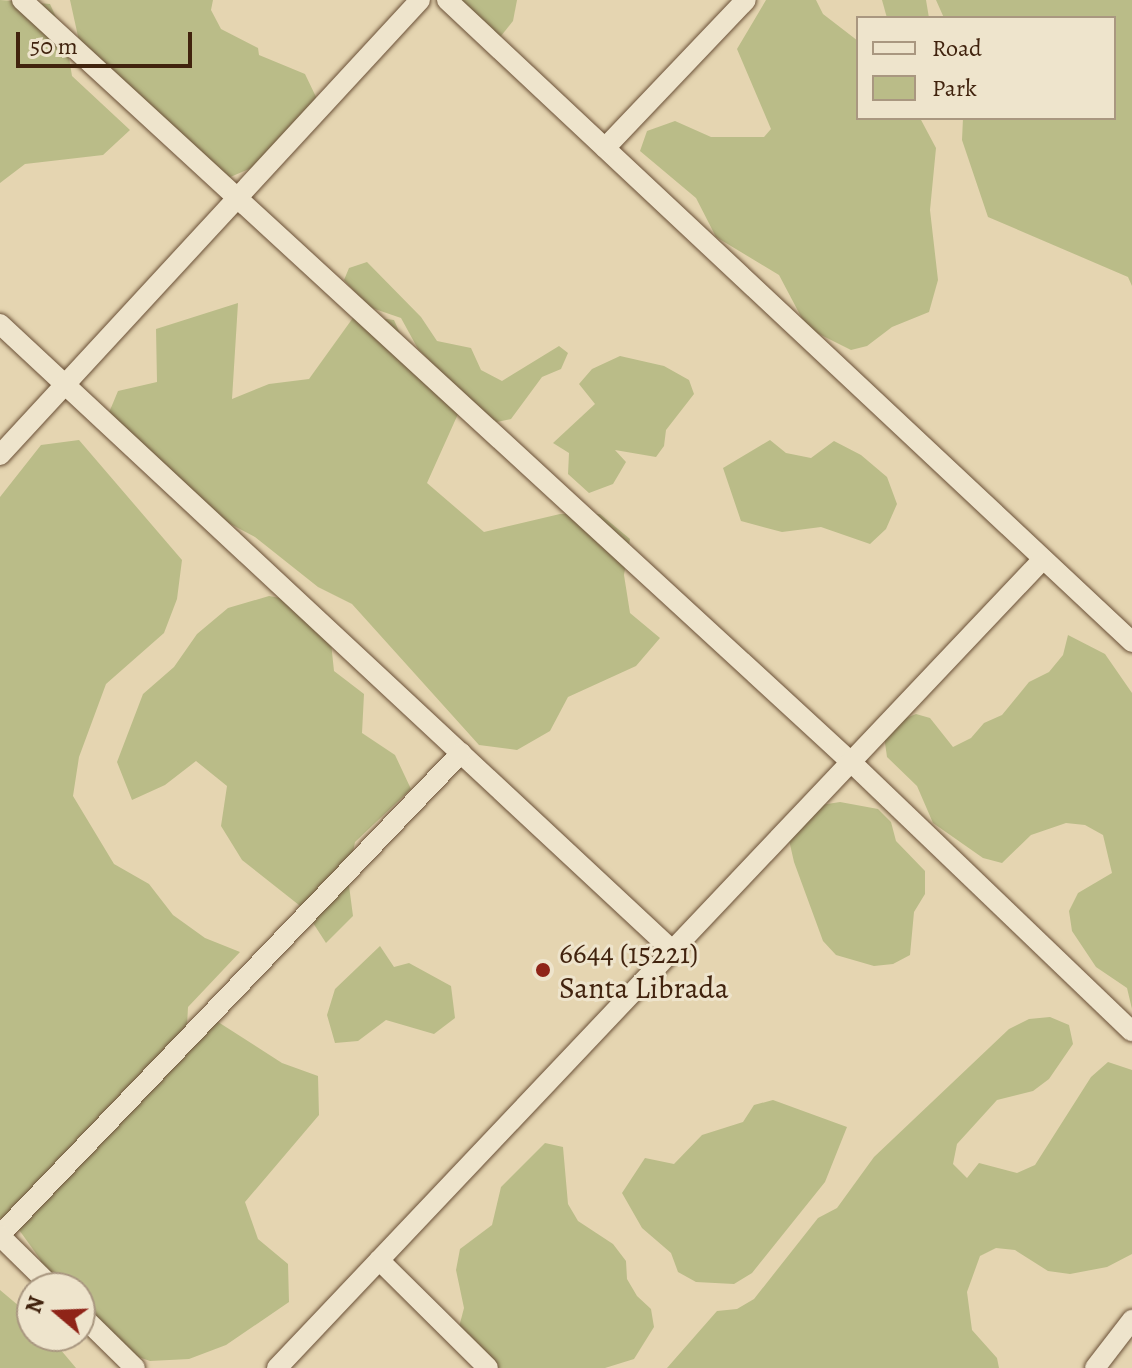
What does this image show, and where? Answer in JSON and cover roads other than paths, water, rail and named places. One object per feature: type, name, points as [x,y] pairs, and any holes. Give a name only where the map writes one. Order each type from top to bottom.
[{"type":"street","points":[[22,0],[851,762],[1132,1031]]},
{"type":"street","points":[[0,455],[420,0]]},
{"type":"street","points":[[447,0],[1132,642]]},
{"type":"street","points":[[605,148],[746,0]]},
{"type":"street","points":[[0,324],[672,950]]},
{"type":"street","points":[[277,1368],[1043,559]]},
{"type":"street","points":[[37,1272],[0,1236],[461,753]]},
{"type":"street","points":[[379,1260],[488,1368]]},
{"type":"street","points":[[1095,1368],[1132,1320]]},
{"type":"street","points":[[96,1330],[135,1368]]},
{"type":"place","name":"6644 (15221) Santa Librada","points":[[543,970]]}]
